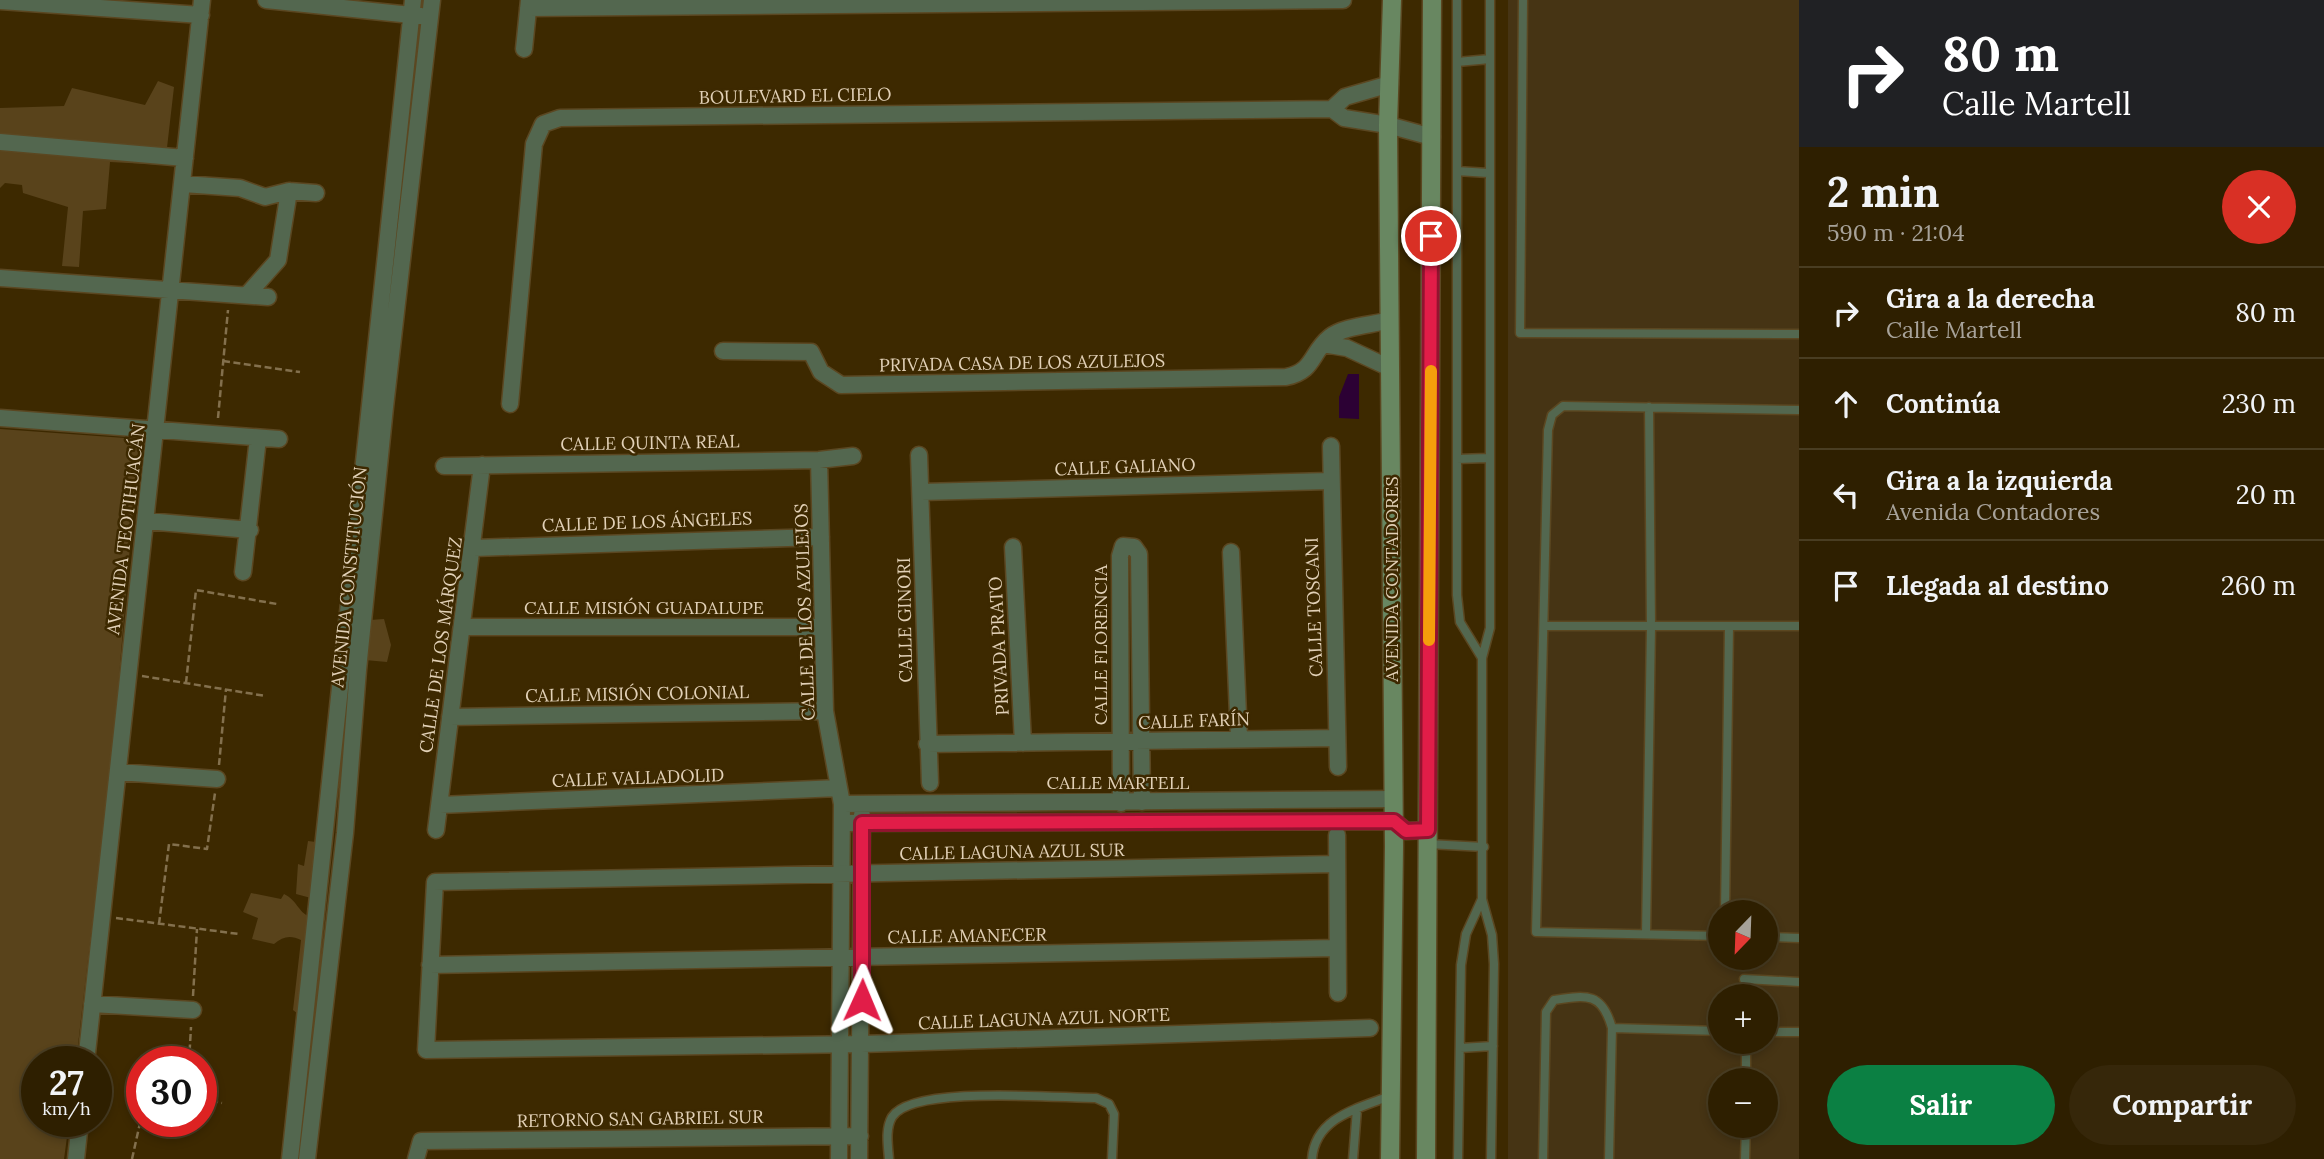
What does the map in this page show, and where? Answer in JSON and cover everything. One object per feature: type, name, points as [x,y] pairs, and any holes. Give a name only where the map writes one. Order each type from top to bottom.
[{"type":"main road","name":"AVENIDA CONTADORES","points":[[1390,1159],[1394,821],[1388,125],[1392,0]]},
{"type":"main road","name":"AVENIDA CONTADORES","points":[[1426,1159],[1432,0]]},
{"type":"street","points":[[266,0],[412,8],[430,17]]},
{"type":"street","name":"AVENIDA CONSTITUCIÓN","points":[[290,1159],[335,741],[432,0]]},
{"type":"street","points":[[524,49],[529,4],[1343,0]]},
{"type":"street","points":[[0,1],[201,7]]},
{"type":"street","name":"AVENIDA TEOTIHUACÁN","points":[[88,1046],[157,432],[201,7]]},
{"type":"street","name":"AVENIDA CONSTITUCIÓN","points":[[307,1159],[352,744],[377,407],[412,8]]},
{"type":"street","name":"BOULEVARD EL CIELO","points":[[1332,109],[1345,97],[1390,84]]},
{"type":"street","name":"BOULEVARD EL CIELO","points":[[510,404],[534,144],[543,124],[561,118],[1332,109],[1344,118],[1388,125],[1432,137]]},
{"type":"street","points":[[0,142],[185,158]]},
{"type":"street","points":[[183,184],[240,188],[265,197],[289,191],[316,193]]},
{"type":"street","points":[[247,295],[278,260],[289,191]]},
{"type":"street","points":[[0,278],[268,297]]},
{"type":"street","points":[[1323,344],[1338,333],[1390,320]]},
{"type":"street","points":[[1323,344],[1347,348],[1390,368]]},
{"type":"street","name":"PRIVADA CASA DE LOS AZULEJOS","points":[[723,351],[811,352],[821,372],[841,385],[1286,377],[1301,374],[1323,344]]},
{"type":"street","points":[[0,418],[157,432],[279,439]]},
{"type":"street","points":[[243,572],[250,530],[258,438]]},
{"type":"street","name":"CALLE TOSCANI","points":[[1331,446],[1338,766]]},
{"type":"street","name":"CALLE QUINTA REAL","points":[[443,466],[819,460],[853,456]]},
{"type":"street","name":"CALLE GINORI","points":[[919,456],[930,783]]},
{"type":"street","name":"CALLE DE LOS AZULEJOS","points":[[819,460],[825,710],[843,823],[843,1044],[839,1159]]},
{"type":"street","name":"CALLE DE LOS MÁRQUEZ","points":[[436,830],[474,548],[482,465]]},
{"type":"street","name":"CALLE GALIANO","points":[[921,492],[1330,481]]},
{"type":"street","points":[[147,521],[250,530]]},
{"type":"street","name":"CALLE DE LOS ÁNGELES","points":[[474,548],[821,537]]},
{"type":"street","name":"CALLE FLORENCIA","points":[[1121,803],[1119,743],[1123,546],[1138,549],[1142,802]]},
{"type":"street","name":"PRIVADA PRATO","points":[[1013,547],[1023,743]]},
{"type":"street","points":[[1231,552],[1239,738]]},
{"type":"street","name":"CALLE MISIÓN GUADALUPE","points":[[464,627],[823,627]]},
{"type":"street","points":[[1120,643],[1139,642]]},
{"type":"street","name":"CALLE MISIÓN COLONIAL","points":[[450,717],[825,710]]},
{"type":"street","name":"CALLE FARÍN","points":[[927,744],[1140,743],[1239,738],[1337,738]]},
{"type":"street","points":[[335,741],[352,744]]},
{"type":"street","points":[[118,772],[218,779]]},
{"type":"street","name":"CALLE MARTELL","points":[[840,796],[862,803],[1393,799]]},
{"type":"street","name":"CALLE VALLADOLID","points":[[440,805],[840,796]]},
{"type":"street","points":[[1176,802],[1177,822]]},
{"type":"street","points":[[859,1159],[863,957],[862,803]]},
{"type":"street","points":[[1070,803],[1071,822]]},
{"type":"street","points":[[843,823],[1394,821],[1406,831],[1428,837]]},
{"type":"street","points":[[1337,835],[1338,993]]},
{"type":"street","name":"CALLE LAGUNA AZUL SUR","points":[[430,965],[435,883],[1337,864]]},
{"type":"street","name":"CALLE AMANECER","points":[[430,965],[1338,948]]},
{"type":"street","name":"CALLE LAGUNA AZUL NORTE","points":[[430,965],[425,1050],[862,1044],[1370,1028]]},
{"type":"street","points":[[92,1004],[193,1010]]},
{"type":"street","points":[[298,1089],[316,1091]]},
{"type":"street","name":"RETORNO SAN GABRIEL SUR","points":[[416,1159],[421,1141],[860,1136]]},
{"type":"street","points":[[76,1159],[78,1137]]},
{"type":"lane","points":[[1457,0],[1457,595],[1460,622],[1482,658]]},
{"type":"lane","points":[[1490,0],[1490,628],[1482,658],[1482,899],[1492,935],[1491,1159]]},
{"type":"lane","points":[[1523,0],[1520,333],[1799,334]]},
{"type":"lane","points":[[1457,62],[1489,59]]},
{"type":"lane","points":[[1457,171],[1488,173]]},
{"type":"lane","points":[[1708,936],[1535,932],[1548,430],[1552,415],[1563,407],[1799,410]]},
{"type":"lane","points":[[1646,934],[1651,627],[1649,407]]},
{"type":"lane","points":[[1457,459],[1488,458]]},
{"type":"lane","points":[[1545,626],[1799,626]]},
{"type":"lane","points":[[1725,900],[1729,627]]},
{"type":"lane","points":[[1428,837],[1484,847]]},
{"type":"lane","points":[[1458,1159],[1461,965],[1466,934],[1482,899]]},
{"type":"lane","points":[[1778,937],[1799,938]]},
{"type":"lane","points":[[1744,979],[1799,982]]},
{"type":"lane","points":[[1543,1159],[1546,1012],[1554,1000],[1582,996],[1598,1000],[1608,1012],[1612,1028],[1609,1159]]},
{"type":"lane","points":[[1612,1028],[1708,1031]]},
{"type":"lane","points":[[1778,1032],[1799,1032]]},
{"type":"lane","points":[[1460,1048],[1493,1046]]},
{"type":"lane","points":[[889,1159],[888,1135],[891,1118],[902,1106],[916,1101],[956,1096],[1096,1098],[1109,1104],[1114,1114],[1112,1159]]},
{"type":"lane","points":[[1312,1159],[1314,1143],[1321,1129],[1357,1109],[1391,1096]]},
{"type":"lane","points":[[1353,1159],[1357,1109]]},
{"type":"lane","points":[[1745,1159],[1746,1138]]},
{"type":"path","points":[[216,435],[230,294]]},
{"type":"path","points":[[223,361],[300,372]]},
{"type":"path","points":[[186,683],[196,590],[277,604]]},
{"type":"path","points":[[129,674],[267,696]]},
{"type":"path","points":[[159,923],[169,844],[207,849]]},
{"type":"path","points":[[103,917],[239,933]]},
{"type":"path","points":[[217,1102],[222,1103]]},
{"type":"path","points":[[132,1159],[137,1137]]},
{"type":"shaded area","points":[[1508,0],[1799,0],[1799,1159],[1508,1159]]},
{"type":"shaded area","points":[[158,81],[174,87],[165,165],[110,162],[106,209],[83,211],[79,267],[62,266],[68,207],[23,193],[22,185],[5,183],[0,188],[0,108],[64,106],[72,88],[145,105]]},
{"type":"shaded area","points":[[1348,374],[1359,374],[1359,419],[1339,418],[1339,397]]},
{"type":"shaded area","points":[[0,429],[139,439],[114,736],[78,1046],[21,1046],[21,1137],[67,1137],[64,1159],[0,1159]]},
{"type":"shaded area","points":[[384,619],[391,645],[387,662],[365,660],[370,620]]},
{"type":"shaded area","points":[[308,841],[316,842],[311,898],[296,894],[298,864],[304,866]]},
{"type":"shaded area","points":[[251,893],[281,899],[284,894],[310,917],[298,1014],[293,1010],[301,940],[287,937],[274,944],[252,939],[258,918],[243,912]]},
{"type":"slow traffic","points":[[1429,640],[1431,371]]},
{"type":"route","points":[[862,1000],[862,823],[1394,821],[1399,828],[1406,831],[1428,830],[1431,236]]}]
